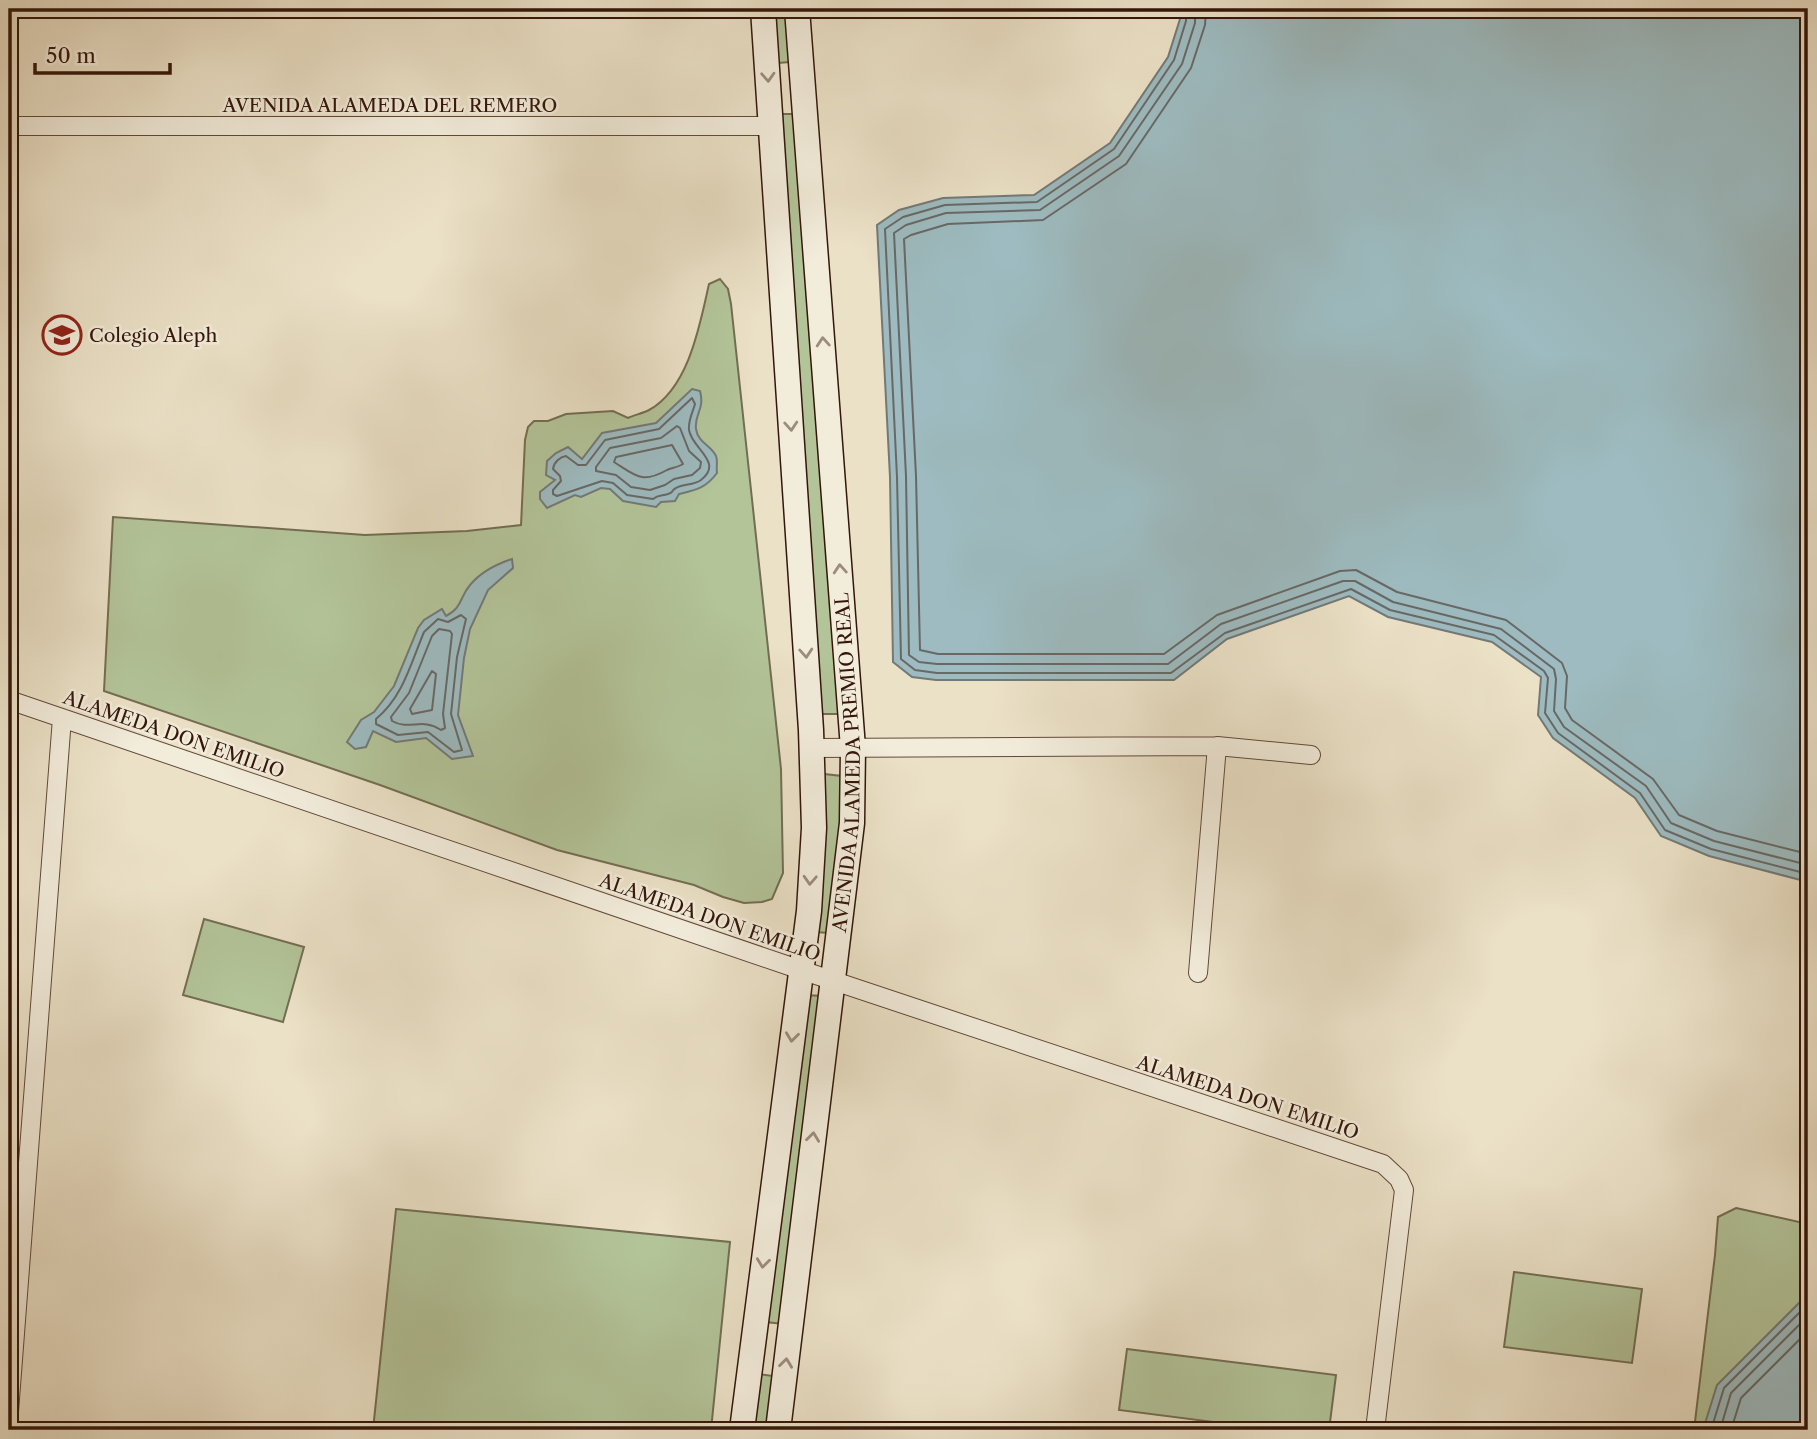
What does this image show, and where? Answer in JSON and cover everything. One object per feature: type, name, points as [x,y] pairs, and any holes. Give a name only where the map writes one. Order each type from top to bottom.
[{"type":"street","name":"AVENIDA ALAMEDA PREMIO REAL","points":[[742,1430],[801,970],[814,828],[812,748],[763,9]]},
{"type":"street","name":"AVENIDA ALAMEDA PREMIO REAL","points":[[778,1430],[852,823],[853,748],[797,9]]},
{"type":"street","name":"AVENIDA ALAMEDA DEL REMERO","points":[[9,126],[771,126]]},
{"type":"street","name":"ALAMEDA DON EMILIO","points":[[9,701],[1383,1164],[1402,1184],[1403,1198],[1375,1430]]},
{"type":"street","points":[[9,1412],[62,718]]},
{"type":"street","points":[[1198,973],[1217,746]]},
{"type":"street","points":[[812,748],[1217,746],[1311,755]]},
{"type":"green space","points":[[774,9],[786,9],[790,62],[778,63]]},
{"type":"green space","points":[[782,114],[794,114],[839,714],[820,714]]},
{"type":"green space","points":[[720,279],[728,289],[731,304],[781,769],[783,873],[772,899],[744,903],[694,885],[557,850],[380,785],[104,691],[113,517],[365,535],[467,531],[521,525],[528,427],[534,421],[548,421],[566,414],[613,411],[628,418],[649,410],[663,400],[674,387],[691,354],[709,284]]},
{"type":"green space","points":[[824,774],[842,776],[840,831],[829,933],[815,932]]},
{"type":"green space","points":[[204,919],[304,947],[283,1022],[183,995]]},
{"type":"green space","points":[[806,995],[822,996],[783,1324],[766,1322]]},
{"type":"green space","points":[[1736,1208],[1808,1224],[1808,1430],[1694,1430],[1718,1217]]},
{"type":"green space","points":[[396,1209],[730,1242],[711,1430],[373,1430]]},
{"type":"green space","points":[[1514,1272],[1642,1289],[1632,1363],[1504,1347]]},
{"type":"green space","points":[[1127,1349],[1336,1375],[1329,1430],[1275,1430],[1119,1410]]},
{"type":"green space","points":[[758,1374],[773,1376],[767,1430],[751,1430]]},
{"type":"water","points":[[1179,9],[1808,9],[1808,882],[1709,856],[1661,836],[1635,798],[1553,738],[1538,715],[1541,677],[1492,642],[1388,617],[1349,596],[1227,639],[1174,680],[936,680],[912,677],[893,662],[890,477],[877,225],[899,210],[943,198],[1034,195],[1110,143],[1168,57],[1180,19]]},
{"type":"water","points":[[692,389],[700,391],[701,397],[696,419],[697,434],[714,452],[717,460],[717,473],[705,485],[679,494],[675,501],[661,502],[656,507],[623,501],[610,489],[601,488],[581,497],[575,495],[547,508],[540,499],[540,492],[555,480],[546,475],[547,461],[556,453],[568,447],[582,459],[602,433],[656,423]]},
{"type":"water","points":[[512,559],[513,568],[488,590],[470,629],[464,658],[458,715],[473,756],[452,759],[426,738],[396,742],[373,731],[366,747],[355,749],[347,742],[361,720],[374,712],[394,686],[418,628],[424,620],[442,609],[446,616],[451,613],[474,581],[489,569]]},
{"type":"water","points":[[1808,1294],[1808,1430],[1703,1430],[1717,1385]]},
{"type":"place","name":"Colegio Aleph","points":[[62,335]]}]
